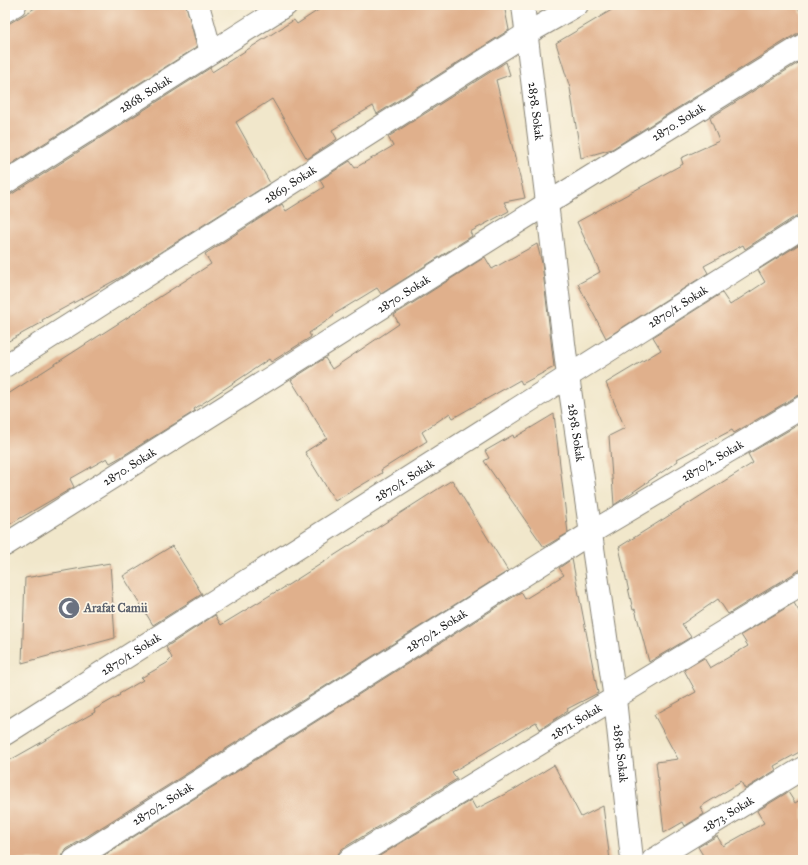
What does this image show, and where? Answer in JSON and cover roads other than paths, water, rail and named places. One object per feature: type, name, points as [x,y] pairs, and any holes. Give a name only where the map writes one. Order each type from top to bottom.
[{"type":"street","points":[[5,11],[15,5]]},
{"type":"street","points":[[198,5],[211,52]]},
{"type":"street","name":"2868. Sokak","points":[[5,183],[286,5]]},
{"type":"street","name":"2858. Sokak","points":[[523,5],[568,376],[592,532],[615,698],[632,860]]},
{"type":"street","name":"2869. Sokak","points":[[5,366],[526,34],[578,5]]},
{"type":"street","name":"2870. Sokak","points":[[5,545],[548,203],[803,45]]},
{"type":"street","name":"2870/1. Sokak","points":[[5,734],[803,227]]},
{"type":"street","name":"2870/2. Sokak","points":[[74,860],[592,532],[803,407]]},
{"type":"street","name":"2871. Sokak","points":[[349,860],[803,584]]},
{"type":"street","name":"2873. Sokak","points":[[653,860],[803,768]]},
{"type":"place","name":"Arafat Camii","points":[[69,608]]}]
